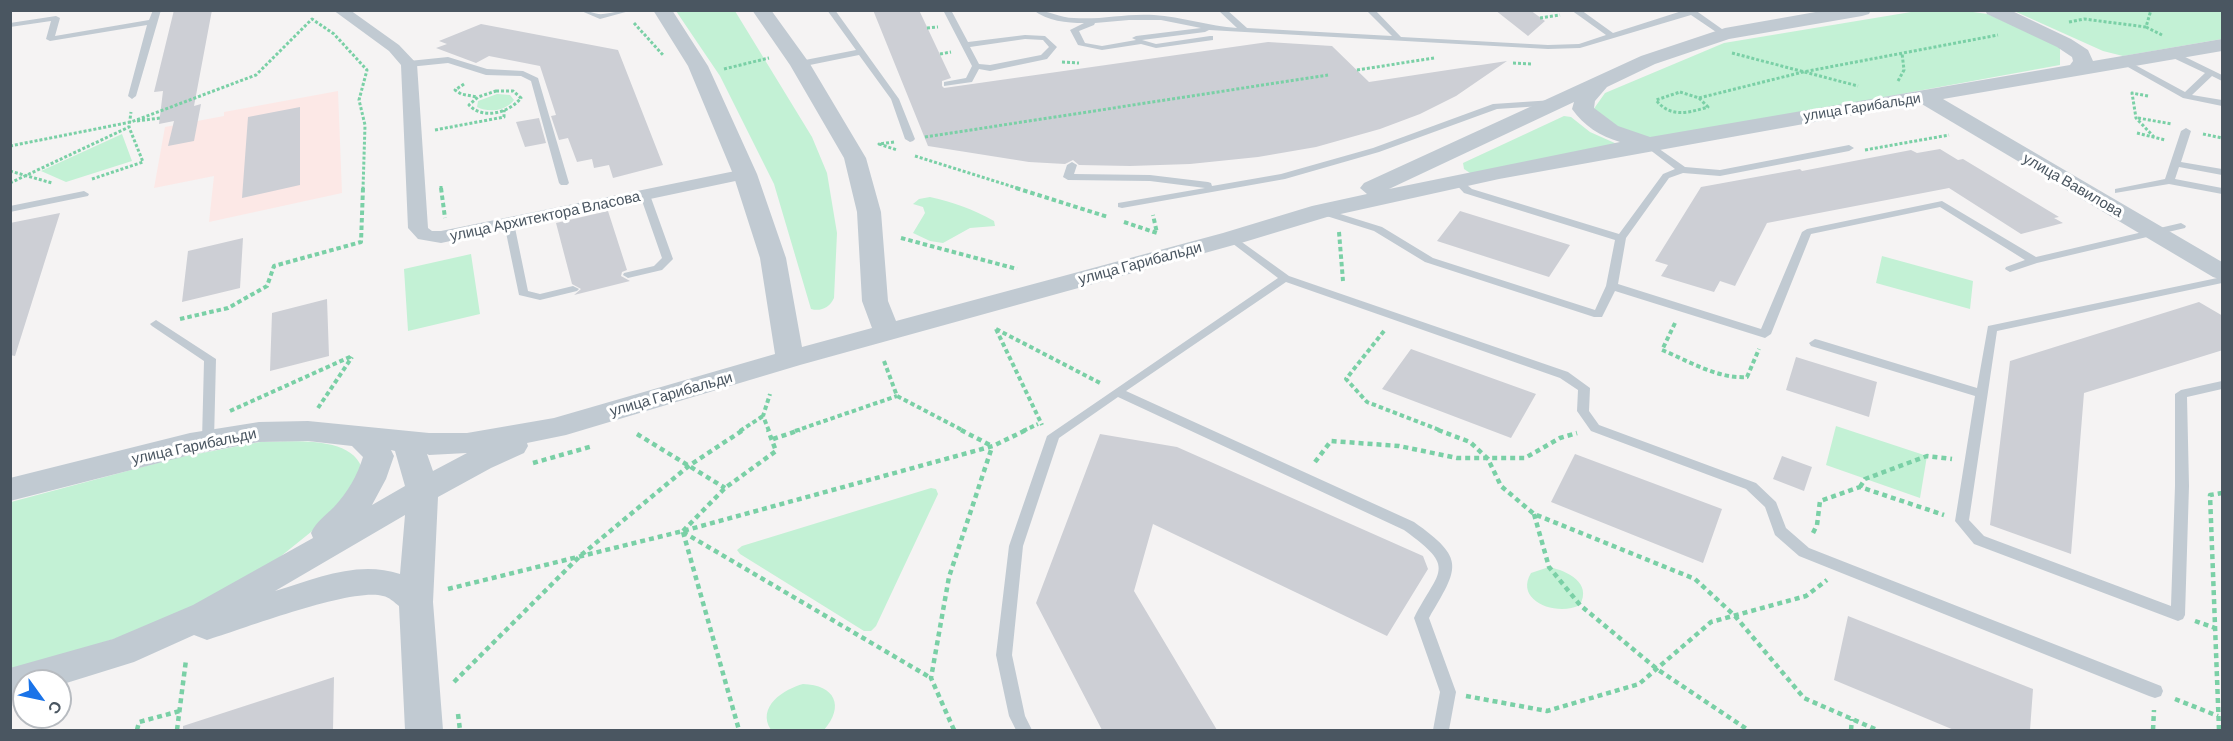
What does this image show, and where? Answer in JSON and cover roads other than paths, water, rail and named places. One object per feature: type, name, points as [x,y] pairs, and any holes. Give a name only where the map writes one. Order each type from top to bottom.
[{"type":"street","points":[[340,10],[394,48],[409,64]]},
{"type":"street","points":[[662,10],[700,72],[745,174],[773,258],[790,359]]},
{"type":"street","points":[[761,10],[800,64],[855,158],[869,212],[875,302],[887,332]]},
{"type":"street","name":"улица Гарибальди","points":[[1321,211],[1648,60],[1862,10]]},
{"type":"street","points":[[1994,10],[2064,43],[2081,54],[2083,61],[2076,71]]},
{"type":"street","name":"улица Гарибальди","points":[[10,490],[209,430],[283,430],[356,435],[429,444],[467,443],[555,428],[790,359],[1233,238],[1321,211],[1458,181],[1648,144],[2223,45]]},
{"type":"street","name":"улица Архитектора Власова","points":[[409,64],[417,216],[421,233],[441,237],[745,174]]},
{"type":"street","name":"улица Гарибальди","points":[[1598,85],[1585,100],[1583,109],[1592,121],[1606,131],[1648,144]]},
{"type":"street","name":"улица Вавилова","points":[[1949,93],[2223,250]]},
{"type":"street","name":"улица Вавилова","points":[[1924,97],[2223,272]]},
{"type":"street","points":[[121,652],[205,615],[422,490],[480,460],[555,428]]},
{"type":"street","points":[[291,564],[330,531],[369,487],[379,456],[370,443],[356,435]]},
{"type":"street","points":[[405,441],[414,454],[422,490],[432,596],[424,730]]},
{"type":"street","points":[[10,684],[338,586],[364,581],[381,582],[432,596]]},
{"type":"lane","points":[[132,96],[157,10]]},
{"type":"lane","points":[[583,10],[600,17],[629,10]]},
{"type":"lane","points":[[831,10],[892,94],[910,139]]},
{"type":"lane","points":[[947,10],[976,66]]},
{"type":"lane","points":[[1037,10],[1069,20],[1095,21],[1141,16],[1215,29]]},
{"type":"lane","points":[[1222,10],[1244,30]]},
{"type":"lane","points":[[1370,10],[1397,37]]},
{"type":"lane","points":[[1575,10],[1612,36]]},
{"type":"lane","points":[[1127,39],[1215,29],[1397,37],[1465,44],[1580,46],[1690,11],[1724,43]]},
{"type":"lane","points":[[10,25],[57,14],[50,39],[152,22]]},
{"type":"lane","points":[[1095,21],[1074,30],[1082,45],[1102,48],[1141,42],[1156,46],[1210,38]]},
{"type":"lane","points":[[965,45],[1025,36],[1045,38],[1053,46],[1044,57],[990,68],[976,66]]},
{"type":"lane","points":[[800,64],[861,52]]},
{"type":"lane","points":[[2172,54],[2223,78]]},
{"type":"lane","points":[[409,64],[448,60],[486,72],[523,74],[535,80],[564,183]]},
{"type":"lane","points":[[2123,62],[2186,96],[2223,103]]},
{"type":"lane","points":[[947,84],[969,80],[976,66]]},
{"type":"lane","points":[[2186,96],[2211,72]]},
{"type":"lane","points":[[892,94],[906,92]]},
{"type":"lane","points":[[1122,205],[1282,177],[1376,150],[1496,106],[1557,103]]},
{"type":"lane","points":[[2169,181],[2186,131]]},
{"type":"lane","points":[[1648,144],[1682,170]]},
{"type":"lane","points":[[1321,211],[1378,230],[1429,260],[1598,315],[1612,286],[1622,238],[1666,176],[1682,170],[1720,173],[1849,148]]},
{"type":"lane","points":[[2176,164],[2223,172]]},
{"type":"lane","points":[[1072,165],[1068,177],[1150,178],[1221,186]]},
{"type":"lane","points":[[1458,181],[1468,191],[1622,238]]},
{"type":"lane","points":[[2119,190],[2169,181],[2223,191]]},
{"type":"lane","points":[[10,208],[84,194]]},
{"type":"lane","points":[[628,275],[658,268],[668,259],[645,195]]},
{"type":"lane","points":[[1612,286],[1765,334],[1807,232],[1942,204],[2034,261]]},
{"type":"lane","points":[[509,223],[523,293],[540,297],[573,289]]},
{"type":"lane","points":[[2010,269],[2034,261],[2181,226]]},
{"type":"lane","points":[[1233,238],[1285,279],[1564,375],[1584,388],[1583,411],[1595,428],[1751,486],[1771,505],[1780,531],[1804,552],[2155,691]]},
{"type":"lane","points":[[1024,730],[1017,716],[1004,655],[1016,546],[1053,436],[1285,279]]},
{"type":"lane","points":[[2223,280],[1992,329],[1962,520],[1978,540],[2178,615],[2182,486],[2181,394],[2223,385]]},
{"type":"lane","points":[[156,324],[210,359],[209,430]]},
{"type":"lane","points":[[1815,343],[1982,394]]},
{"type":"lane","points":[[1117,392],[1409,526],[1432,542],[1446,558],[1448,573],[1421,618],[1448,693],[1441,730]]}]
